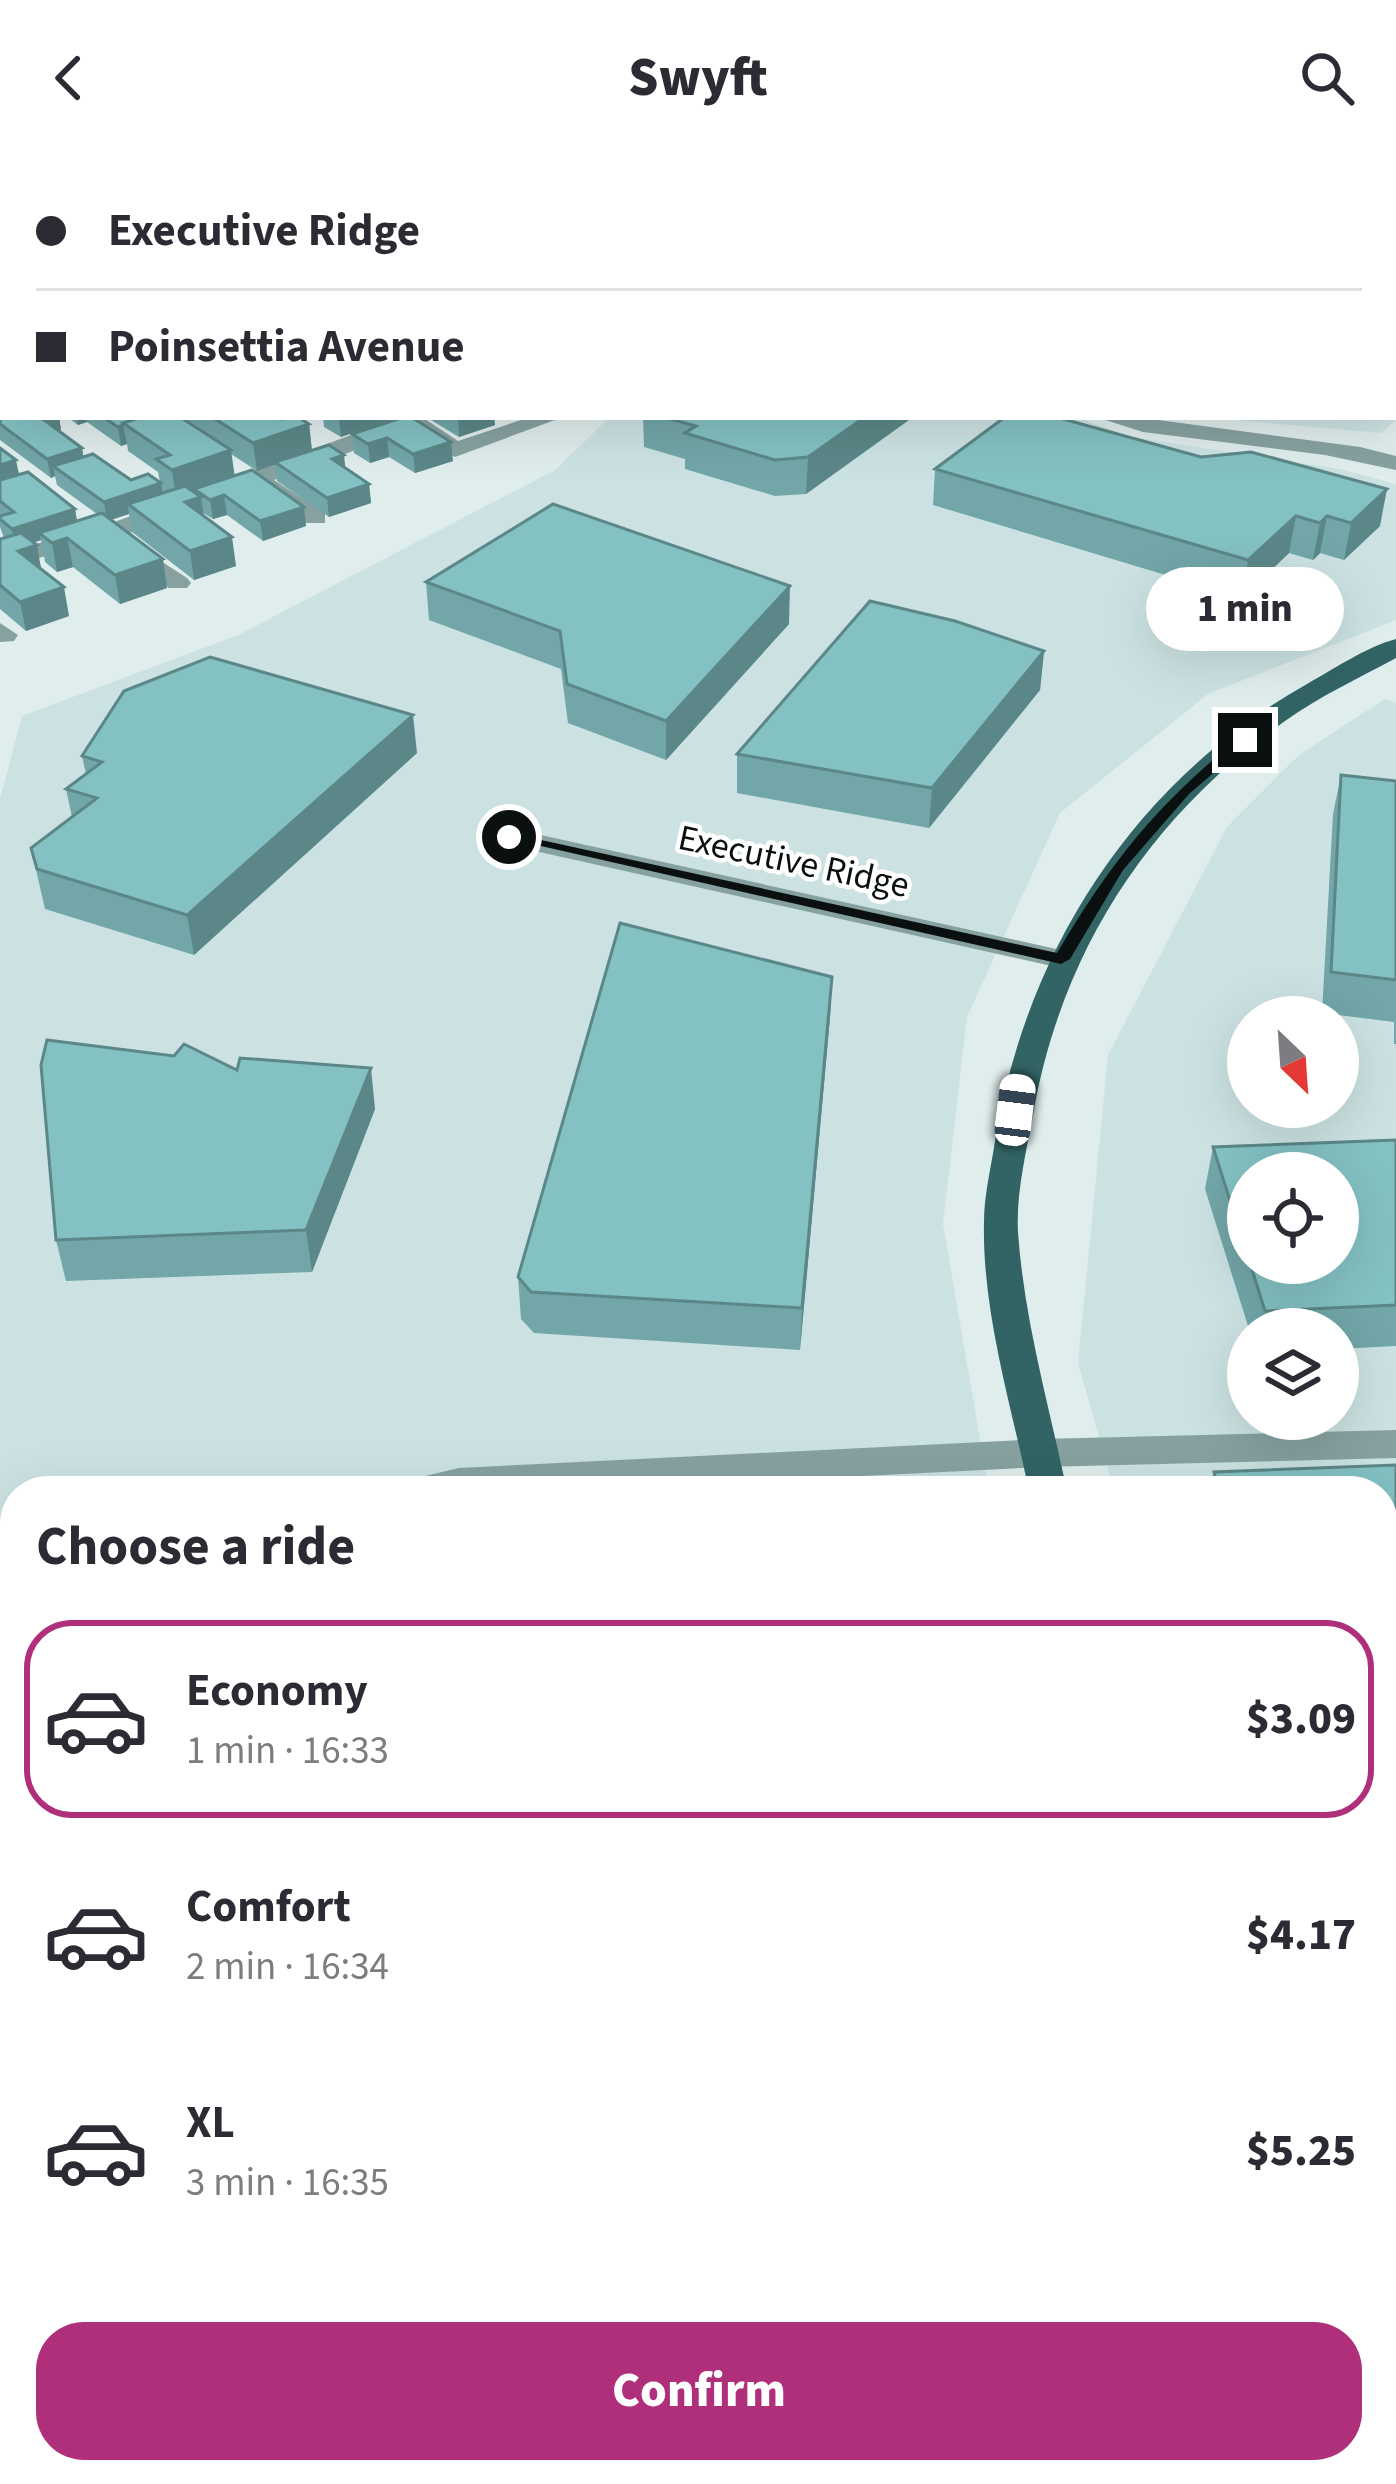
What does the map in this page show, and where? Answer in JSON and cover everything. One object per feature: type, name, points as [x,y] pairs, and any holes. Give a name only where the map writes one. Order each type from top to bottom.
[{"type":"main road","points":[[1045,1472],[1023,1389],[1001,1227],[1020,1070],[1061,959],[1116,868],[1183,791],[1276,714],[1396,647]]},
{"type":"street","points":[[0,561],[107,533],[252,481],[323,445],[404,420]]},
{"type":"street","points":[[413,420],[455,450],[543,420]]},
{"type":"street","points":[[1123,420],[1193,435],[1325,447],[1396,463]]},
{"type":"street","points":[[217,458],[316,518]]},
{"type":"street","points":[[74,514],[178,583]]},
{"type":"street","name":"Executive Ridge","points":[[509,837],[1061,959]]},
{"type":"street","points":[[811,1476],[1045,1472],[1396,1444]]},
{"type":"shaded area","points":[[607,420],[1084,420],[1132,437],[1340,469],[1396,484],[1396,620],[1208,694],[1060,813],[967,1017],[943,1224],[986,1476],[0,1476],[0,799],[22,716],[238,635],[555,470]]},
{"type":"shaded area","points":[[1235,420],[1396,420],[1381,433]]},
{"type":"shaded area","points":[[1385,699],[1396,703],[1396,1476],[1110,1476],[1078,1363],[1108,1055],[1227,827],[1300,754]]},
{"type":"building","points":[[0,420],[44,420],[82,448],[47,459]]},
{"type":"building","points":[[108,420],[135,420],[118,427]]},
{"type":"building","points":[[185,420],[231,450],[172,470],[156,459],[170,455],[123,423]]},
{"type":"building","points":[[217,420],[303,420],[309,424],[253,443]]},
{"type":"building","points":[[395,420],[416,420],[451,442],[413,454],[387,438],[368,444],[352,434]]},
{"type":"building","points":[[674,420],[861,420],[808,457],[775,460],[685,433],[696,426]]},
{"type":"building","points":[[1001,420],[1067,420],[1201,457],[1251,452],[1387,489],[1351,523],[1327,516],[1320,523],[1296,516],[1248,560],[935,469]]},
{"type":"building","points":[[329,445],[344,455],[332,459],[369,484],[327,498],[275,462]]},
{"type":"building","points":[[0,448],[16,460],[0,465]]},
{"type":"building","points":[[93,454],[131,480],[148,474],[161,483],[104,502],[53,466]]},
{"type":"building","points":[[252,470],[304,507],[260,521],[224,495],[210,500],[194,489]]},
{"type":"building","points":[[28,472],[75,509],[12,529],[0,519],[14,512],[0,501],[0,480]]},
{"type":"building","points":[[185,486],[201,497],[185,502],[232,537],[190,551],[128,504]]},
{"type":"building","points":[[553,504],[790,586],[666,721],[567,684],[560,631],[426,582]]},
{"type":"building","points":[[102,513],[163,559],[115,575],[67,538],[52,543],[39,533]]},
{"type":"building","points":[[21,533],[37,545],[18,551],[64,587],[20,602],[0,585],[0,539]]},
{"type":"building","points":[[870,601],[955,621],[1044,651],[932,788],[737,754]]},
{"type":"building","points":[[210,657],[413,715],[187,915],[37,869],[31,848],[97,798],[66,789],[102,762],[82,756],[124,691]]},
{"type":"building","points":[[1341,775],[1396,781],[1396,980],[1331,972]]},
{"type":"building","points":[[620,923],[832,977],[802,1308],[531,1292],[518,1277]]},
{"type":"building","points":[[47,1040],[174,1056],[184,1044],[237,1070],[240,1058],[371,1068],[306,1230],[56,1240],[41,1065]]},
{"type":"building","points":[[1396,1140],[1396,1305],[1264,1308],[1257,1284],[1359,1284],[1359,1152],[1227,1152],[1227,1191],[1213,1147]]},
{"type":"building","points":[[1396,1465],[1396,1476],[1215,1476],[1214,1472]]},
{"type":"route","points":[[509,837],[1061,959],[1116,868],[1183,791],[1245,740]]}]
